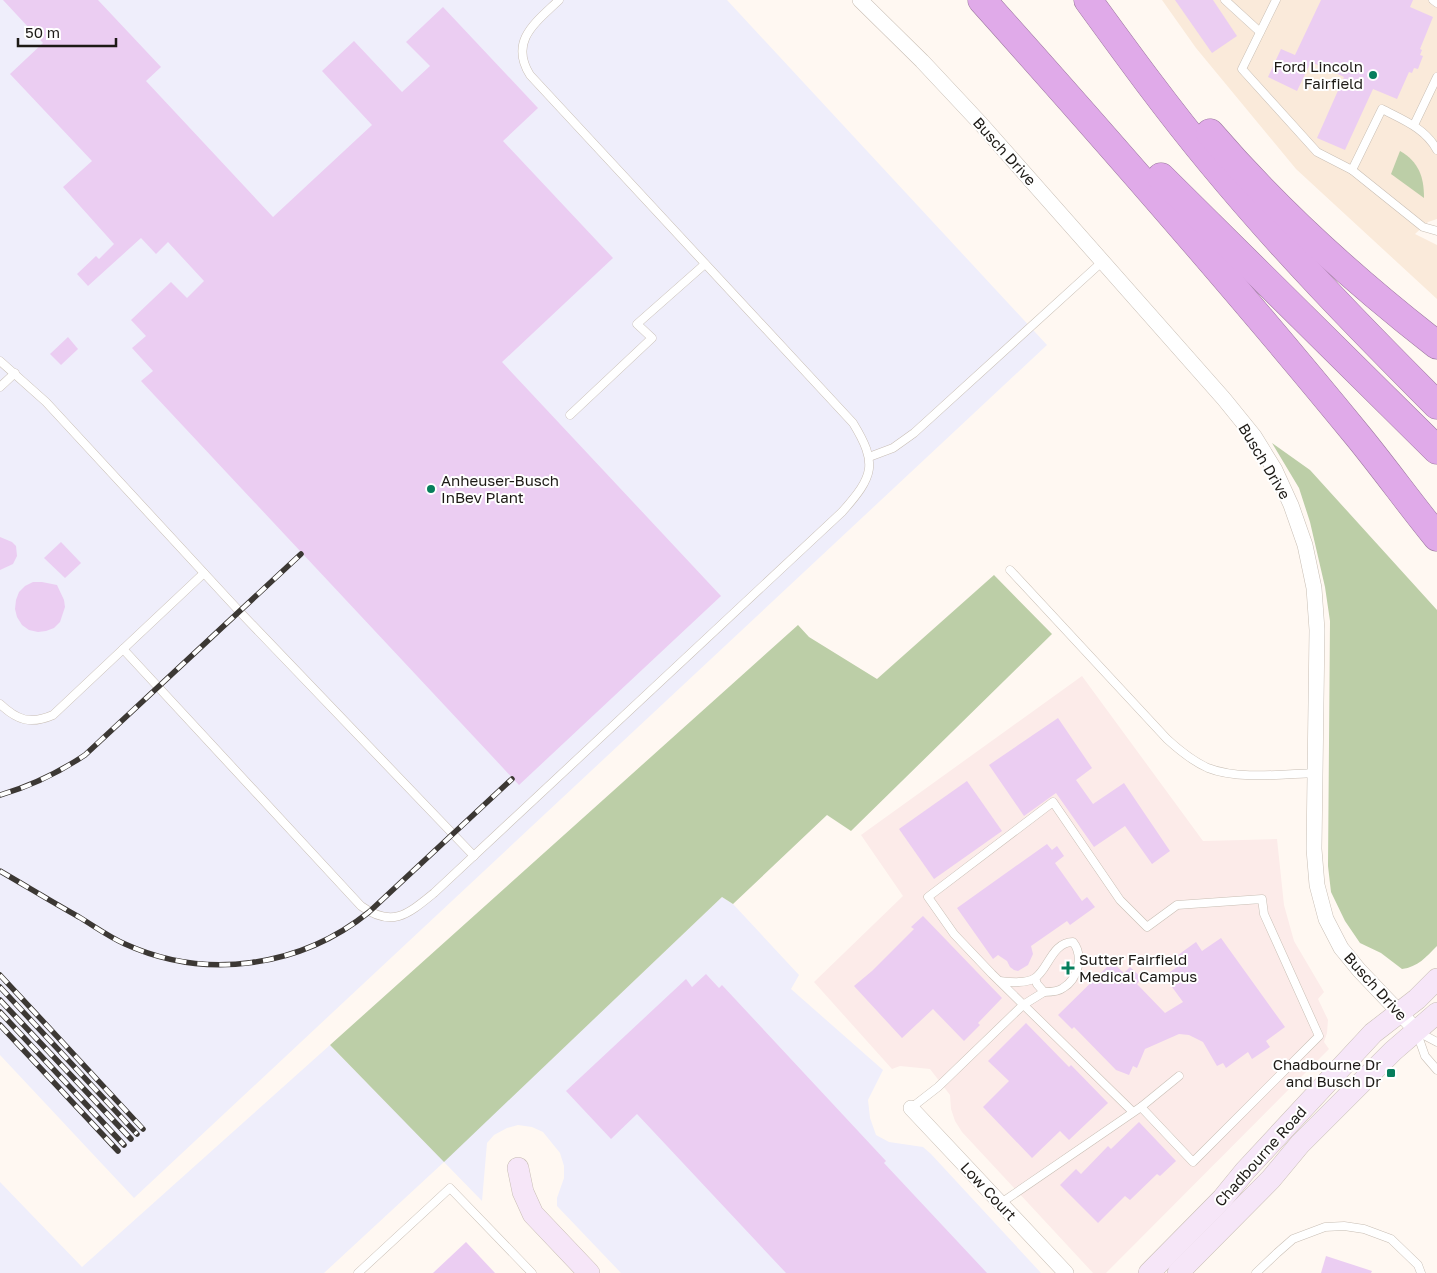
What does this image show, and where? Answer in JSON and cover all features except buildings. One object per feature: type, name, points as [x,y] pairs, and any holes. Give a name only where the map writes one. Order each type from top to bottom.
[{"type":"highway","points":[[983,0],[1437,450]]},
{"type":"highway","points":[[983,0],[1120,154],[1241,295],[1360,438],[1437,538]]},
{"type":"highway","points":[[1088,0],[1143,76],[1273,234],[1355,323],[1437,405]]},
{"type":"highway","points":[[1097,0],[1216,140],[1254,180],[1352,276],[1437,345]]},
{"type":"main road","name":"Chadbourne Road","points":[[1149,1273],[1223,1198],[1245,1171],[1373,1034],[1417,999],[1437,979]]},
{"type":"main road","name":"Chadbourne Road","points":[[1178,1273],[1271,1180],[1300,1144],[1393,1051],[1437,1013]]},
{"type":"main road","points":[[518,1168],[523,1192],[534,1214],[590,1273]]},
{"type":"street","name":"Busch Drive","points":[[860,0],[922,61],[981,124],[1224,398],[1254,436],[1274,470],[1291,505],[1305,545],[1314,588],[1317,630],[1314,849],[1317,885],[1326,919],[1341,948],[1359,970],[1417,1031]]},
{"type":"street","name":"Low Court","points":[[911,1108],[1066,1273]]},
{"type":"lane","points":[[123,650],[361,906],[383,918],[395,918],[408,913],[434,894],[842,512],[861,490],[870,463],[864,442],[852,423],[530,75],[524,65],[522,54],[523,42],[530,29],[559,0]]},
{"type":"lane","points":[[1225,0],[1260,32]]},
{"type":"lane","points":[[1276,0],[1242,69],[1317,152],[1352,170],[1423,227],[1437,231]]},
{"type":"lane","points":[[1433,0],[1437,3]]},
{"type":"lane","points":[[1414,125],[1437,77]]},
{"type":"lane","points":[[1352,170],[1382,110],[1414,125],[1432,142],[1437,150]]},
{"type":"lane","points":[[869,457],[893,448],[914,433],[1102,260]]},
{"type":"lane","points":[[570,415],[652,338],[637,324],[705,264]]},
{"type":"lane","points":[[0,361],[46,402],[204,573],[474,856]]},
{"type":"lane","points":[[0,387],[14,373]]},
{"type":"lane","points":[[1010,570],[1167,739],[1186,756],[1208,768],[1234,774],[1315,773]]},
{"type":"lane","points":[[0,704],[12,715],[26,720],[47,718],[62,708],[204,573]]},
{"type":"lane","points":[[1133,1112],[1023,1005],[954,934],[928,897],[1053,802],[1120,900],[1147,928],[1177,905],[1262,899],[1264,914],[1319,1036],[1192,1162],[1141,1107]]},
{"type":"lane","points":[[911,1108],[938,1087],[1023,1005],[1044,992],[1057,991],[1064,988],[1073,978],[1079,962],[1077,948],[1073,942],[1067,942],[1058,948],[1035,978],[1016,983],[1000,981]]},
{"type":"lane","points":[[1035,978],[1037,984],[1044,992]]},
{"type":"lane","points":[[1417,1031],[1437,1042]]},
{"type":"lane","points":[[1417,1031],[1425,1056],[1437,1070]]},
{"type":"lane","points":[[1001,1204],[1141,1107],[1179,1076]]},
{"type":"lane","points":[[358,1273],[450,1188],[532,1273]]},
{"type":"lane","points":[[1256,1273],[1276,1252],[1293,1239],[1325,1227],[1344,1226],[1364,1229],[1391,1239],[1418,1265],[1421,1273]]},
{"type":"shaded area","points":[[0,0],[727,0],[1047,345],[134,1198],[0,1055]]},
{"type":"shaded area","points":[[1162,0],[1437,0],[1437,219],[1428,222],[1415,234],[1437,245],[1437,299],[1296,169],[1196,48]]},
{"type":"shaded area","name":"Sutter Fairfield Medical Campus","points":[[1082,676],[1203,841],[1277,839],[1284,905],[1294,941],[1324,992],[1318,999],[1328,1020],[1324,1042],[1329,1049],[1106,1273],[1093,1273],[962,1132],[955,1121],[951,1109],[950,1095],[930,1069],[900,1066],[892,1069],[814,982],[903,896],[861,835]]},
{"type":"shaded area","points":[[722,897],[733,904],[799,975],[791,989],[883,1070],[868,1100],[870,1118],[876,1135],[889,1142],[923,1147],[1041,1273],[621,1273],[557,1206],[557,1198],[564,1178],[564,1166],[560,1153],[543,1132],[532,1127],[518,1125],[494,1135],[487,1143],[482,1201],[444,1162],[324,1273],[0,1273],[0,1182],[82,1267],[330,1045],[444,1161]]},
{"type":"green space","points":[[1400,151],[1416,165],[1423,183],[1424,198],[1391,174]]},
{"type":"green space","points":[[1272,443],[1310,470],[1437,610],[1437,946],[1421,961],[1408,968],[1402,969],[1381,953],[1360,943],[1345,921],[1331,892],[1328,866],[1330,621],[1325,587],[1310,522],[1299,488]]},
{"type":"green space","points":[[994,575],[1052,634],[851,831],[827,815],[733,904],[722,897],[444,1162],[330,1045],[798,625],[809,637],[877,679]]},
{"type":"railway","points":[[0,795],[44,778],[65,768],[85,755],[301,554]]},
{"type":"railway","points":[[0,871],[113,938],[156,956],[220,965],[252,962],[283,956],[314,945],[342,931],[369,912],[512,779]]},
{"type":"railway","points":[[0,975],[143,1129]]},
{"type":"railway","points":[[0,987],[137,1134]]},
{"type":"railway","points":[[0,1000],[131,1139]]},
{"type":"railway","points":[[0,1012],[124,1145]]},
{"type":"railway","points":[[0,1025],[118,1151]]},
{"type":"place","name":"Ford Lincoln Fairfield","points":[[1373,75]]},
{"type":"place","name":"Anheuser-Busch InBev Plant","points":[[431,489]]},
{"type":"place","name":"Sutter Fairfield Medical Campus","points":[[1068,968]]},
{"type":"place","name":"Chadbourne Dr and Busch Dr","points":[[1391,1073]]}]
